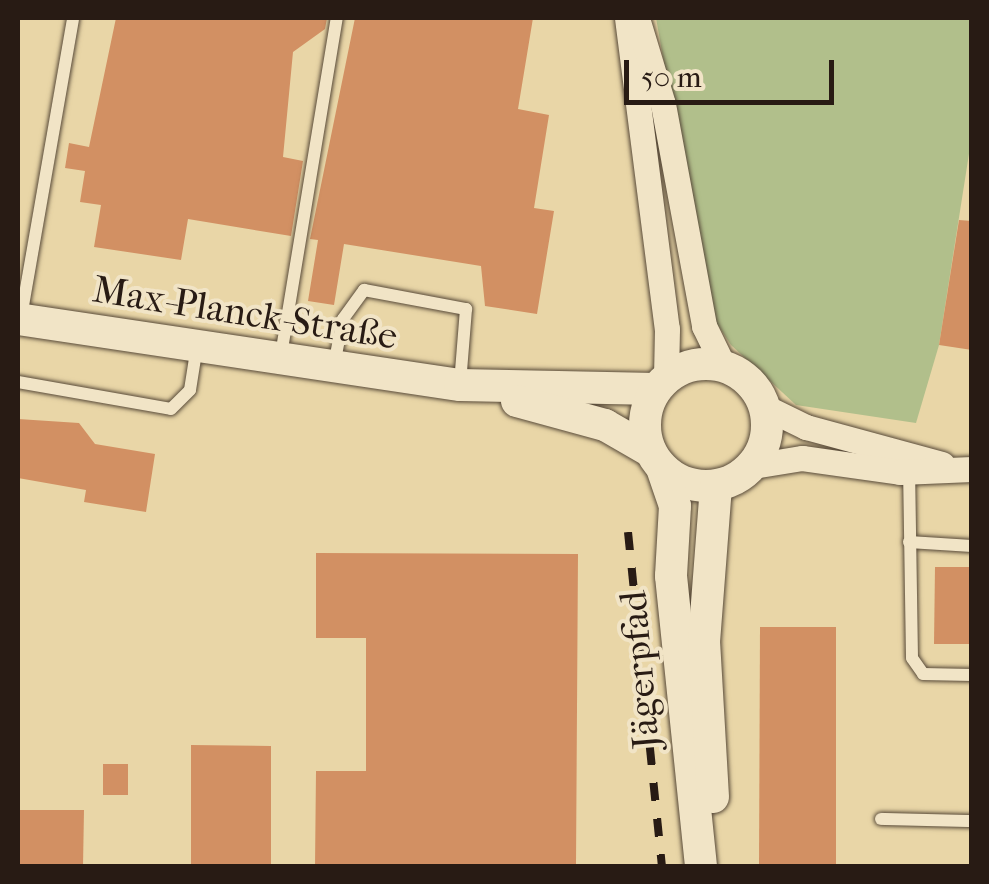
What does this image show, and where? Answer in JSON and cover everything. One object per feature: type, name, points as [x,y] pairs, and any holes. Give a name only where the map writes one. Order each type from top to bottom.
[{"type":"main road","name":"Max-Planck-Straße","points":[[19,320],[460,385],[605,425],[656,460]]},
{"type":"main road","points":[[693,365],[723,365],[742,374],[766,406],[768,427],[753,466],[716,486],[678,480],[656,460],[644,430],[661,383],[693,365]]},
{"type":"main road","name":"Max-Planck-Straße","points":[[460,385],[661,383]]},
{"type":"main road","name":"Jägerpfad","points":[[656,460],[676,506],[674,610],[701,866]]},
{"type":"main road","name":"Jägerpfad","points":[[716,486],[704,642],[716,866]]},
{"type":"street","points":[[627,18],[667,329],[661,383]]},
{"type":"street","points":[[637,18],[664,104],[704,326],[723,365]]},
{"type":"street","points":[[766,406],[806,427],[909,463]]},
{"type":"street","points":[[753,466],[802,458],[968,468]]},
{"type":"lane","points":[[19,320],[74,18]]},
{"type":"lane","points":[[280,359],[337,18]]},
{"type":"lane","points":[[334,367],[343,318],[364,290],[466,309],[460,385]]},
{"type":"lane","points":[[18,382],[170,409],[190,390],[197,346]]},
{"type":"lane","points":[[909,463],[912,658],[923,674],[972,675]]},
{"type":"lane","points":[[909,542],[972,546]]},
{"type":"lane","points":[[881,820],[972,821]]},
{"type":"green space","points":[[656,18],[971,18],[971,141],[939,345],[916,423],[796,405],[731,345],[708,310]]},
{"type":"building","points":[[116,18],[327,18],[325,29],[293,52],[283,157],[303,161],[291,236],[188,219],[181,260],[94,247],[101,205],[80,202],[85,171],[65,168],[69,143],[89,147]]},
{"type":"building","points":[[355,18],[533,18],[518,109],[549,115],[534,208],[554,211],[537,314],[485,306],[481,266],[344,244],[334,305],[308,301],[318,240],[310,239]]},
{"type":"building","points":[[959,220],[972,221],[972,350],[939,345]]},
{"type":"building","points":[[18,419],[79,423],[95,444],[155,454],[146,512],[84,502],[86,490],[18,478]]},
{"type":"building","points":[[316,553],[578,554],[576,866],[315,866],[316,771],[366,771],[366,638],[316,638]]},
{"type":"building","points":[[935,567],[972,567],[972,644],[934,644]]},
{"type":"building","points":[[760,627],[836,627],[836,866],[759,866]]},
{"type":"building","points":[[191,745],[271,746],[271,866],[191,866]]},
{"type":"building","points":[[103,764],[128,764],[128,795],[103,795]]},
{"type":"building","points":[[18,810],[84,810],[83,866],[18,866]]},
{"type":"railway","points":[[628,532],[662,866]]}]
